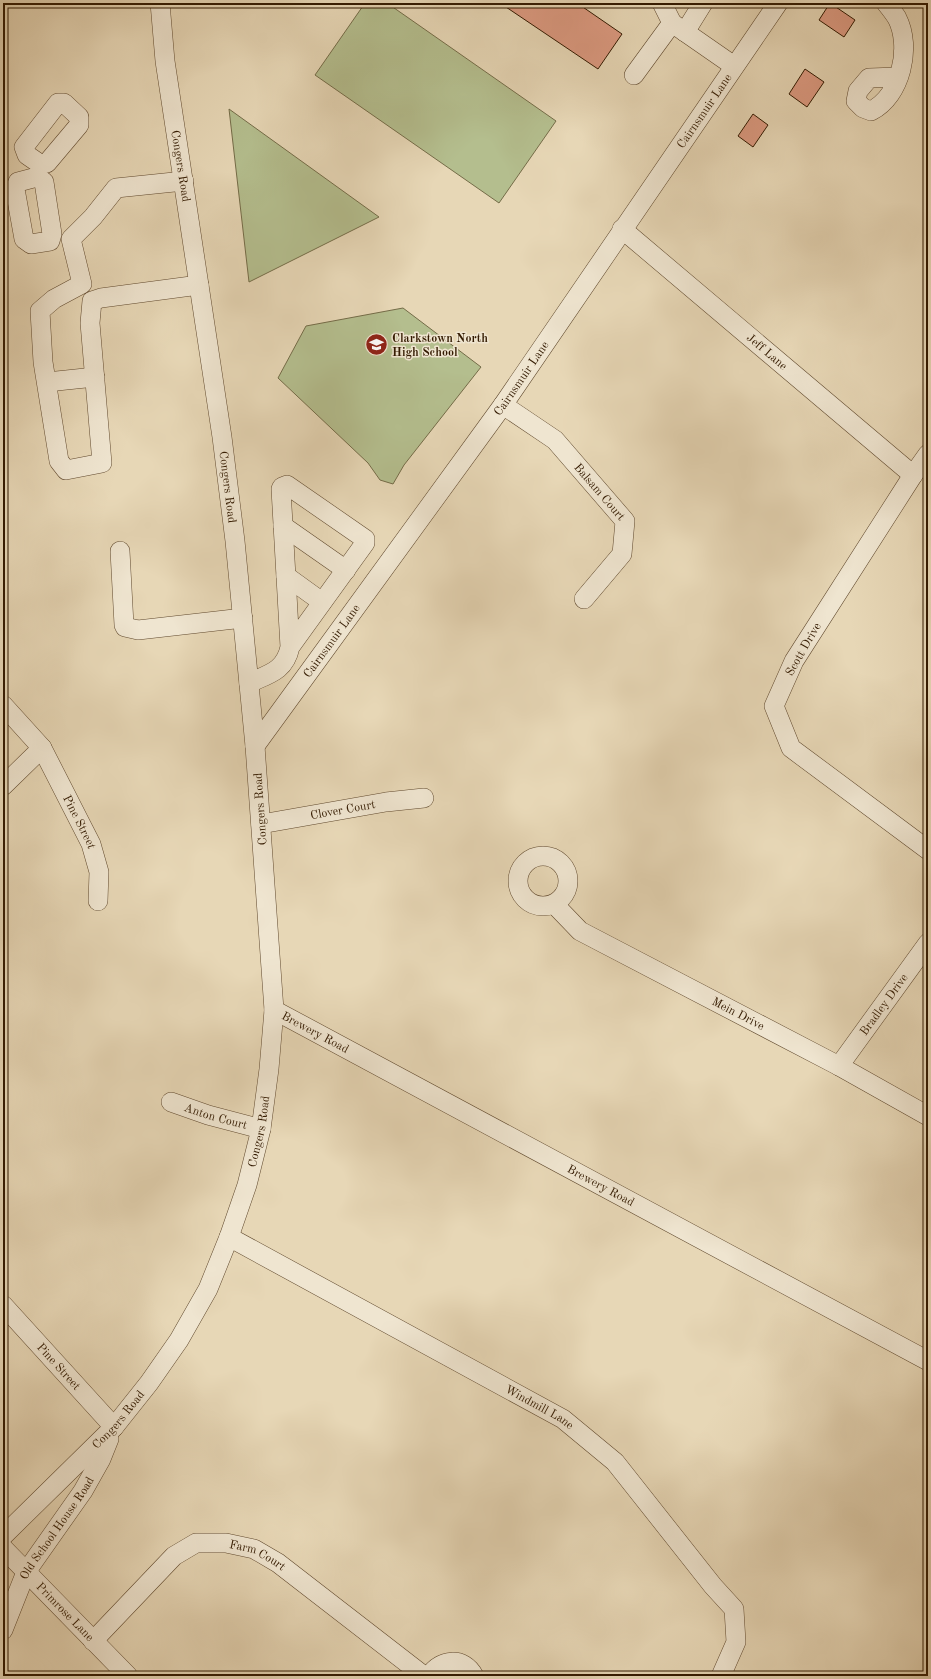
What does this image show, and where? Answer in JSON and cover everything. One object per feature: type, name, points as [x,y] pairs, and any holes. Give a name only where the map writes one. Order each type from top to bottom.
[{"type":"street","name":"Congers Road","points":[[3,1536],[114,1427],[149,1383],[179,1340],[208,1289],[229,1237],[247,1185],[261,1129],[269,1069],[274,1010],[256,746],[243,618],[230,496],[200,285],[165,61],[160,3]]},
{"type":"street","points":[[662,3],[678,27],[734,66]]},
{"type":"street","points":[[634,75],[678,27],[703,3]]},
{"type":"street","name":"Cairnsmuir Lane","points":[[256,746],[503,405],[778,3]]},
{"type":"street","points":[[886,3],[897,18],[904,42],[902,70],[898,77]]},
{"type":"street","points":[[38,170],[44,182],[52,234],[50,241],[31,244],[24,239],[15,189],[18,182],[38,170]]},
{"type":"street","points":[[71,238],[93,217],[116,188],[184,181]]},
{"type":"street","name":"Jeff Lane","points":[[622,229],[913,475]]},
{"type":"street","points":[[52,234],[71,238]]},
{"type":"street","points":[[71,238],[82,284],[92,301],[90,323],[102,463],[66,470],[60,461],[43,362],[40,311],[54,299],[82,284]]},
{"type":"street","points":[[92,301],[101,298],[200,285]]},
{"type":"street","points":[[47,382],[95,377]]},
{"type":"street","name":"Balsam Court","points":[[503,405],[555,440],[625,521],[622,554],[584,599]]},
{"type":"street","name":"Scott Drive","points":[[928,454],[794,661],[774,706],[791,748],[928,850]]},
{"type":"street","points":[[249,683],[277,671],[288,657],[290,647],[281,489],[282,486],[288,485],[365,539],[365,543],[290,647]]},
{"type":"street","points":[[283,526],[346,570]]},
{"type":"street","points":[[120,551],[125,627],[138,630],[243,618]]},
{"type":"street","points":[[286,576],[322,602]]},
{"type":"street","name":"Pine Street","points":[[3,705],[42,748],[92,844],[99,872],[98,901]]},
{"type":"street","points":[[3,786],[42,748]]},
{"type":"street","name":"Clover Court","points":[[261,824],[386,802],[424,798]]},
{"type":"street","name":"Mein Drive","points":[[554,904],[580,931],[839,1066],[928,1116]]},
{"type":"street","name":"Bradley Drive","points":[[839,1066],[928,943]]},
{"type":"street","name":"Brewery Road","points":[[274,1010],[928,1362]]},
{"type":"street","name":"Anton Court","points":[[171,1102],[261,1129]]},
{"type":"street","name":"Windmill Lane","points":[[229,1237],[564,1419],[615,1462],[713,1586],[734,1609],[736,1642],[721,1676]]},
{"type":"street","name":"Pine Street","points":[[3,1305],[114,1427]]},
{"type":"street","name":"Old School House Road","points":[[3,1630],[26,1572],[83,1490],[100,1459],[114,1427]]},
{"type":"street","name":"Farm Court","points":[[93,1641],[174,1556],[196,1543],[226,1543],[254,1549],[278,1563],[424,1676]]},
{"type":"street","name":"Primrose Lane","points":[[3,1548],[128,1676]]},
{"type":"street","points":[[429,1676],[434,1668],[451,1662],[459,1663],[467,1667],[474,1676]]},
{"type":"green space","points":[[365,3],[387,3],[556,121],[499,203],[315,75]]},
{"type":"green space","points":[[229,109],[379,217],[249,282]]},
{"type":"green space","points":[[403,308],[481,367],[404,465],[393,484],[380,480],[368,463],[278,378],[306,326]]},
{"type":"building","points":[[500,3],[577,3],[622,34],[598,69]]},
{"type":"building","points":[[830,3],[855,20],[844,37],[819,20]]},
{"type":"building","points":[[805,69],[824,82],[807,107],[789,94]]},
{"type":"building","points":[[753,114],[768,125],[753,147],[738,136]]},
{"type":"place","name":"Clarkstown North High School","points":[[376,345]]}]
